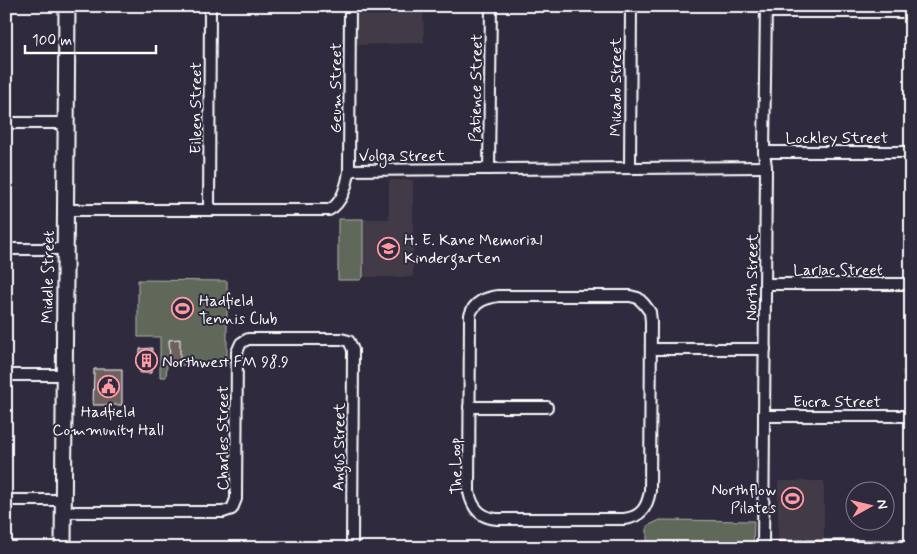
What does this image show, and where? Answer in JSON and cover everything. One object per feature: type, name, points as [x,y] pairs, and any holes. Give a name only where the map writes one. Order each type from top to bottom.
[{"type":"street","name":"Middle Street","points":[[63,548],[67,6]]},
{"type":"street","name":"Eileen Street","points":[[209,210],[210,6]]},
{"type":"street","name":"Geum Street","points":[[349,170],[350,6]]},
{"type":"street","name":"Patience Street","points":[[489,169],[491,6]]},
{"type":"street","name":"Mikado Street","points":[[630,168],[631,6]]},
{"type":"street","points":[[766,9],[911,12]]},
{"type":"street","name":"North Street","points":[[763,547],[766,284],[766,167],[764,152],[766,9]]},
{"type":"street","points":[[6,123],[66,123]]},
{"type":"street","name":"Lockley Street","points":[[764,152],[911,152]]},
{"type":"street","name":"Volga Street","points":[[65,210],[329,210],[337,203],[347,185],[349,170],[766,167]]},
{"type":"street","points":[[6,249],[65,249]]},
{"type":"street","name":"Larlac Street","points":[[766,284],[911,284]]},
{"type":"street","name":"The Loop","points":[[622,296],[638,298],[650,312],[652,349],[650,491],[648,502],[638,516],[632,518],[496,519],[482,515],[473,505],[469,492],[470,315],[479,302],[490,297],[622,296]]},
{"type":"street","name":"Charles Street","points":[[63,506],[228,511],[234,507],[236,499],[237,352],[241,343],[248,339],[340,339],[348,341],[353,347]]},
{"type":"street","name":"Angus Street","points":[[352,548],[353,347]]},
{"type":"street","points":[[652,349],[765,350]]},
{"type":"street","points":[[6,375],[64,375]]},
{"type":"street","points":[[469,407],[547,407]]},
{"type":"street","name":"Eucra Street","points":[[764,416],[911,416]]},
{"type":"street","points":[[6,500],[63,506]]},
{"type":"street","points":[[763,547],[911,546]]},
{"type":"shaded area","points":[[352,6],[423,6],[424,43],[353,45]]},
{"type":"shaded area","name":"H. E. Kane Memorial Kindergarten","points":[[389,180],[413,180],[413,277],[363,277],[363,219],[389,219]]},
{"type":"shaded area","points":[[778,481],[824,481],[824,548],[778,548]]},
{"type":"green space","points":[[338,219],[363,219],[363,277],[360,280],[338,280]]},
{"type":"green space","name":"Hadfield Tennis Club","points":[[138,280],[227,281],[227,365],[167,365],[166,377],[160,377],[160,337],[138,337]]},
{"type":"green space","points":[[660,520],[754,521],[753,548],[647,548],[647,526]]},
{"type":"building","points":[[180,339],[180,362],[170,364],[169,340]]},
{"type":"building","name":"Northwest FM 98.9","points":[[152,348],[151,373],[140,373],[140,349]]},
{"type":"building","name":"Hadfield Community Hall","points":[[94,369],[122,369],[122,405],[93,405]]},
{"type":"building","points":[[903,371],[911,371],[911,400],[906,400]]},
{"type":"place","name":"H. E. Kane Memorial Kindergarten","points":[[388,248]]},
{"type":"place","name":"Hadfield Tennis Club","points":[[183,309]]},
{"type":"place","name":"Northwest FM 98.9","points":[[146,361]]},
{"type":"place","name":"Hadfield Community Hall","points":[[108,387]]},
{"type":"place","name":"Northflow Pilates","points":[[792,498]]}]
